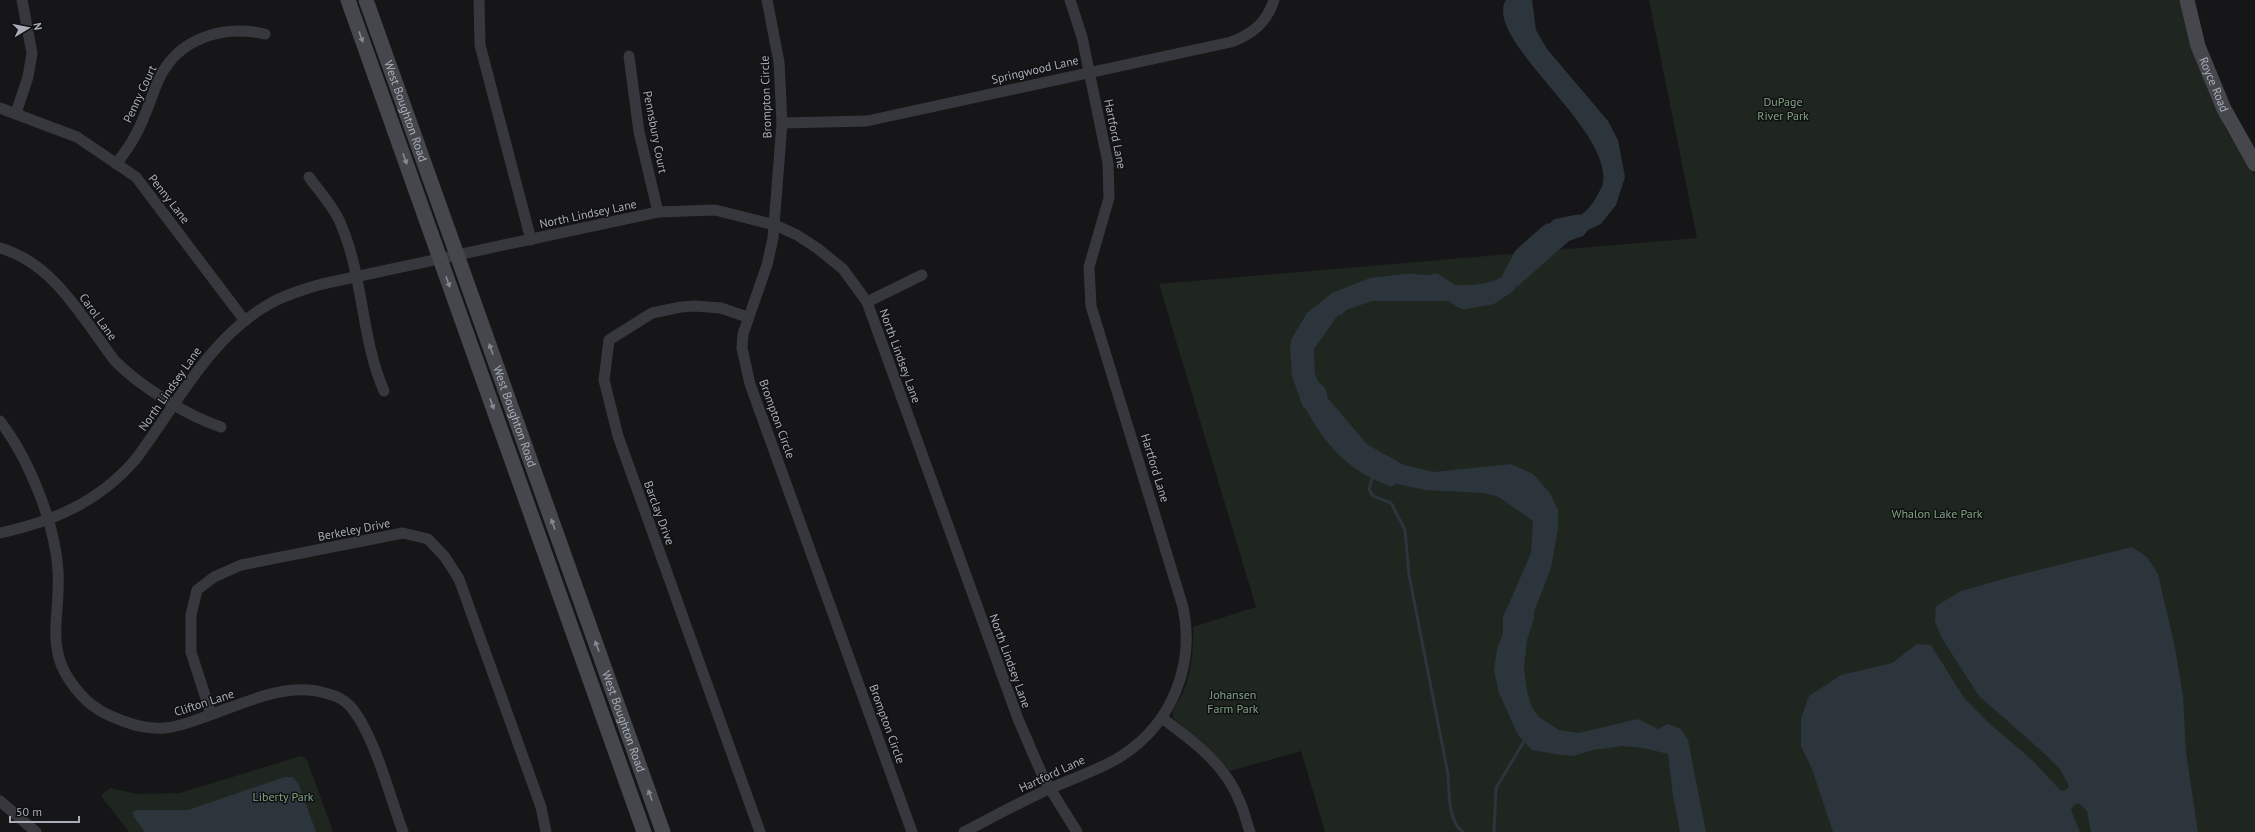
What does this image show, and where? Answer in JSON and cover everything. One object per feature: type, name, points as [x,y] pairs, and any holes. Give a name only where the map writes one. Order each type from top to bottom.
[{"type":"main road","name":"West Boughton Road","points":[[348,0],[644,832]]},
{"type":"main road","name":"West Boughton Road","points":[[366,0],[663,832]]},
{"type":"main road","name":"Royce Road","points":[[2187,0],[2198,46],[2224,109],[2255,164]]},
{"type":"street","points":[[16,113],[28,77],[32,53],[22,0]]},
{"type":"street","points":[[479,0],[480,45],[531,240]]},
{"type":"street","name":"Hartford Lane","points":[[964,832],[1050,789],[1123,756],[1162,718],[1182,678],[1186,658],[1186,623],[1156,517],[1091,306],[1089,267],[1105,219],[1110,182],[1108,163],[1078,19],[1070,0]]},
{"type":"street","name":"Springwood Lane","points":[[782,123],[867,121],[1224,43],[1244,37],[1263,22],[1274,0]]},
{"type":"street","name":"Brompton Circle","points":[[770,1],[779,62],[782,123],[775,225],[766,265],[747,317],[742,348],[750,384],[912,832]]},
{"type":"street","name":"Penny Court","points":[[116,164],[135,136],[161,76],[172,59],[183,49],[198,39],[214,33],[235,30],[265,34]]},
{"type":"street","name":"Pennsbury Court","points":[[628,56],[639,132],[658,212]]},
{"type":"street","name":"Penny Lane","points":[[0,108],[77,137],[136,177],[245,321]]},
{"type":"street","points":[[309,177],[339,218],[348,243],[372,359],[384,391]]},
{"type":"street","name":"North Lindsey Lane","points":[[0,533],[47,521],[67,513],[104,490],[122,475],[175,405],[202,363],[221,342],[245,321],[272,303],[297,292],[322,284],[658,212],[716,210],[775,225],[817,248],[843,269],[867,302],[1018,719],[1050,789],[1077,832]]},
{"type":"street","name":"Carol Lane","points":[[0,248],[20,255],[45,272],[64,293],[115,361],[130,374],[200,420],[221,427]]},
{"type":"street","points":[[867,302],[922,275]]},
{"type":"street","name":"Barclay Drive","points":[[747,317],[721,308],[707,306],[681,307],[652,313],[609,340],[604,380],[618,436],[760,832]]},
{"type":"street","name":"Clifton Lane","points":[[0,421],[18,446],[28,466],[47,521],[58,571],[54,628],[56,643],[64,669],[77,690],[95,708],[107,715],[144,727],[176,726],[284,691],[314,690],[341,697],[351,707],[367,732],[403,832]]},
{"type":"street","name":"Berkeley Drive","points":[[211,714],[191,652],[191,615],[197,590],[214,577],[240,565],[403,533],[428,539],[445,557],[459,579],[541,808],[546,832]]},
{"type":"street","points":[[1162,718],[1207,753],[1223,771],[1239,800],[1250,832]]},
{"type":"street","points":[[0,801],[36,832]]},
{"type":"green space","name":"Whalon Lake Park","points":[[1649,0],[2181,0],[2194,49],[2226,130],[2255,175],[2255,832],[1325,832],[1301,751],[1230,771],[1208,747],[1173,718],[1174,709],[1182,695],[1190,670],[1193,627],[1256,607],[1159,284],[1697,238]]},
{"type":"green space","name":"Liberty Park","points":[[301,756],[307,760],[333,832],[129,832],[101,796],[110,788],[138,794],[180,793]]},
{"type":"shaded area","points":[[1506,0],[1532,0],[1536,30],[1547,49],[1608,121],[1618,140],[1625,177],[1616,205],[1601,224],[1588,230],[1583,236],[1569,241],[1518,286],[1507,285],[1491,296],[1464,301],[1372,301],[1346,310],[1342,315],[1338,315],[1314,349],[1315,381],[1311,387],[1318,393],[1321,402],[1347,433],[1404,465],[1434,472],[1511,464],[1533,474],[1550,493],[1558,510],[1558,529],[1551,568],[1534,612],[1534,619],[1527,640],[1524,668],[1527,692],[1532,707],[1539,717],[1559,730],[1579,733],[1638,719],[1658,729],[1668,724],[1681,729],[1688,740],[1706,832],[1680,832],[1673,796],[1668,754],[1643,748],[1623,746],[1593,750],[1573,756],[1555,754],[1532,750],[1518,735],[1499,693],[1494,671],[1497,648],[1503,634],[1503,617],[1531,553],[1533,521],[1499,497],[1484,493],[1426,490],[1396,484],[1391,487],[1360,472],[1333,449],[1318,430],[1306,409],[1303,407],[1292,376],[1290,349],[1291,340],[1307,313],[1332,293],[1370,278],[1406,274],[1429,280],[1431,283],[1435,282],[1453,285],[1474,285],[1494,281],[1503,277],[1510,271],[1522,257],[1549,232],[1555,235],[1558,227],[1575,219],[1590,207],[1597,196],[1603,182],[1600,160],[1588,136],[1528,60],[1512,37],[1504,17]]},
{"type":"shaded area","points":[[2132,547],[2147,557],[2158,574],[2175,648],[2183,696],[2186,752],[2198,832],[2091,832],[2087,811],[2079,803],[2074,805],[2071,810],[2080,832],[1833,832],[1812,769],[1801,746],[1801,718],[1809,696],[1841,675],[1892,663],[1917,644],[1931,645],[1964,698],[1989,723],[2033,761],[2061,791],[2066,790],[2069,786],[2060,769],[1979,696],[1941,637],[1935,621],[1936,606],[1961,591],[2014,576]]},
{"type":"shaded area","points":[[285,777],[293,777],[299,785],[316,832],[145,832],[134,817],[133,812],[138,810],[188,810]]},
{"type":"waterway","points":[[1410,282],[1431,284],[1435,282],[1464,301],[1491,296],[1507,285],[1522,256],[1549,232],[1555,235],[1558,227],[1578,223]]},
{"type":"waterway","points":[[1304,369],[1311,387],[1318,393],[1320,402],[1359,448]]},
{"type":"waterway","points":[[1373,475],[1369,489],[1373,496],[1391,503],[1405,530],[1409,575],[1448,774],[1450,806],[1454,821],[1463,832]]},
{"type":"waterway","points":[[1494,832],[1496,788],[1526,738]]},
{"type":"park label","name":"DuPage River Park","points":[[1783,109]]},
{"type":"park label","name":"Johansen Farm Park","points":[[1233,702]]}]
